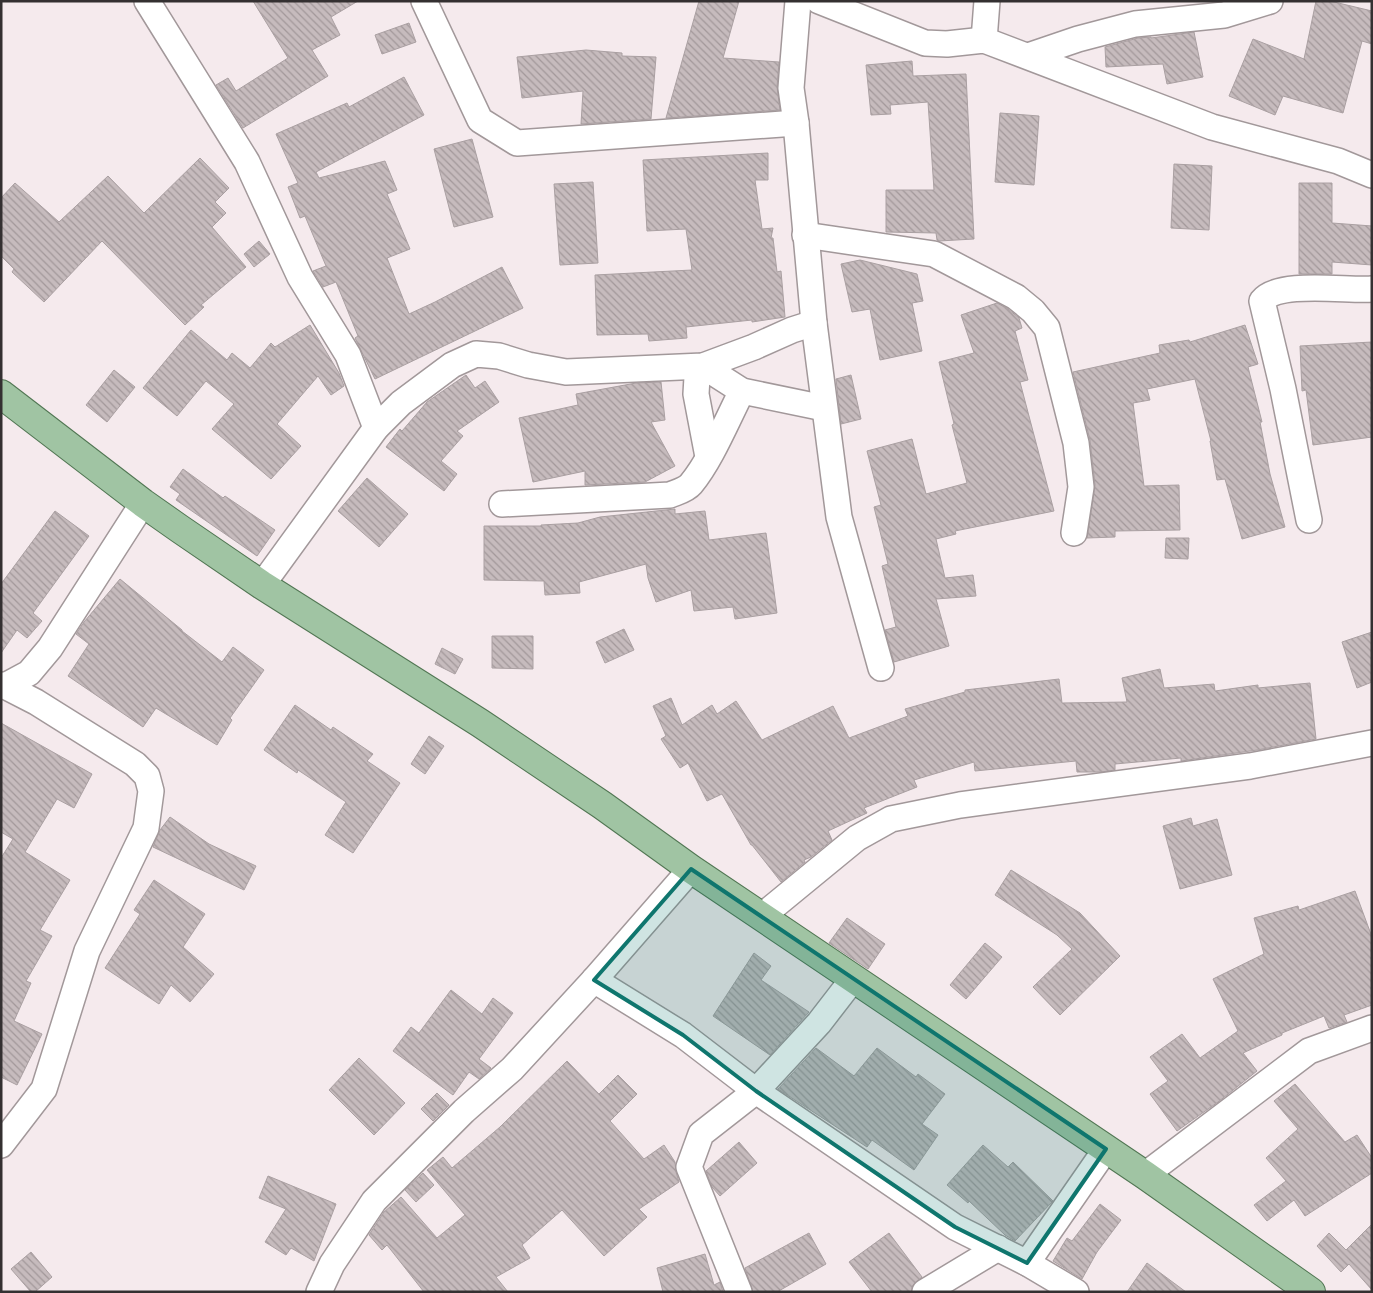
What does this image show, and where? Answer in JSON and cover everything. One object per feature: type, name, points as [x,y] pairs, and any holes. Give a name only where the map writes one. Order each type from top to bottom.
[{"type":"main road","points":[[1,394],[143,503],[262,585],[594,799],[691,869],[1145,1175],[1311,1292]]},
{"type":"street","points":[[147,1],[248,162],[300,278],[348,355],[376,428]]},
{"type":"street","points":[[424,1],[480,120],[517,143],[796,122]]},
{"type":"street","points":[[798,1],[791,88],[824,408],[839,517],[880,668]]},
{"type":"street","points":[[819,1],[925,43],[947,44],[984,40],[1212,127],[1338,160],[1372,175]]},
{"type":"street","points":[[984,40],[987,1]]},
{"type":"street","points":[[1028,56],[1078,39],[1135,24],[1224,15],[1270,1]]},
{"type":"street","points":[[805,234],[934,254],[1016,297],[1033,310],[1047,328],[1076,443],[1081,487],[1074,533]]},
{"type":"street","points":[[1309,520],[1283,389],[1262,301],[1272,293],[1302,288],[1372,289]]},
{"type":"street","points":[[262,585],[376,428],[401,403],[452,366],[476,354],[500,356],[528,365],[566,372],[703,366],[814,323]]},
{"type":"street","points":[[703,366],[742,391],[824,408]]},
{"type":"street","points":[[703,366],[697,377],[696,394],[708,457]]},
{"type":"street","points":[[502,504],[670,495],[690,485],[708,457],[742,391]]},
{"type":"street","points":[[3,685],[29,673],[50,648],[143,503]]},
{"type":"street","points":[[29,673],[36,702]]},
{"type":"street","points":[[1,1145],[44,1089],[87,951],[146,828],[151,791],[147,776],[135,764],[36,702],[3,685]]},
{"type":"street","points":[[762,916],[857,838],[891,819],[960,806],[1250,766],[1372,743]]},
{"type":"street","points":[[319,1292],[332,1264],[374,1201],[464,1112],[512,1069],[594,980],[691,869]]},
{"type":"street","points":[[739,1292],[690,1167],[701,1134],[756,1091],[819,1022],[853,978]]},
{"type":"street","points":[[594,980],[684,1035],[756,1091],[955,1227],[1027,1263],[1076,1292]]},
{"type":"street","points":[[1145,1175],[1309,1051],[1372,1028]]},
{"type":"street","points":[[1027,1263],[1106,1149]]},
{"type":"street","points":[[925,1292],[998,1248]]},
{"type":"highlighted area","points":[[691,869],[1106,1149],[1027,1263],[955,1227],[756,1091],[683,1035],[594,980]]},
{"type":"building","points":[[253,1],[358,1],[331,17],[340,35],[312,50],[328,76],[243,128],[216,85],[228,78],[236,91],[288,58]]},
{"type":"building","points":[[699,1],[739,1],[723,58],[779,62],[777,87],[780,110],[666,118]]},
{"type":"building","points":[[1316,1],[1330,1],[1372,11],[1372,44],[1362,41],[1343,113],[1283,96],[1275,115],[1229,96],[1253,39],[1304,59]]},
{"type":"building","points":[[409,23],[416,42],[382,54],[375,35]]},
{"type":"building","points":[[1194,32],[1203,77],[1167,84],[1163,64],[1106,67],[1105,47],[1138,38]]},
{"type":"building","points":[[586,50],[622,53],[622,56],[656,57],[651,119],[581,124],[583,91],[522,98],[517,57]]},
{"type":"building","points":[[912,61],[913,76],[966,74],[974,239],[939,241],[937,240],[936,233],[886,232],[886,190],[934,190],[928,102],[890,105],[891,114],[871,115],[866,65]]},
{"type":"building","points":[[404,77],[424,115],[316,172],[319,178],[385,161],[397,190],[387,194],[410,249],[387,258],[409,314],[502,267],[523,308],[375,379],[355,338],[358,336],[336,282],[323,287],[313,271],[326,266],[305,216],[300,218],[288,187],[298,183],[276,134],[347,103],[349,107]]},
{"type":"building","points":[[1000,113],[1039,116],[1034,185],[995,182]]},
{"type":"building","points":[[472,139],[493,217],[454,227],[434,149]]},
{"type":"building","points":[[768,153],[768,180],[755,180],[762,229],[773,228],[771,238],[773,238],[777,272],[781,271],[785,317],[752,322],[752,320],[686,327],[687,338],[649,341],[648,334],[597,335],[595,275],[692,270],[686,229],[647,231],[643,160]]},
{"type":"building","points":[[200,158],[229,188],[215,202],[226,213],[212,227],[246,267],[201,305],[204,307],[185,325],[102,241],[44,302],[12,272],[14,269],[1,256],[1,198],[15,183],[59,222],[108,176],[144,213]]},
{"type":"building","points":[[1174,164],[1212,166],[1209,230],[1171,228]]},
{"type":"building","points":[[593,182],[598,263],[560,265],[554,184]]},
{"type":"building","points":[[1299,183],[1332,183],[1332,223],[1372,226],[1372,265],[1332,262],[1332,274],[1299,274]]},
{"type":"building","points":[[259,241],[270,254],[254,267],[244,254]]},
{"type":"building","points":[[860,260],[917,274],[923,301],[912,303],[922,351],[880,360],[870,309],[852,312],[841,264]]},
{"type":"building","points":[[997,303],[1019,318],[1022,328],[1015,331],[1028,380],[1020,382],[1054,511],[955,531],[956,534],[936,539],[945,578],[973,575],[976,596],[936,599],[949,646],[894,662],[885,630],[896,627],[882,566],[888,564],[874,507],[881,505],[867,451],[912,439],[926,494],[967,483],[952,425],[954,424],[939,362],[974,353],[961,315]]},
{"type":"building","points":[[310,325],[339,373],[344,386],[331,395],[318,376],[277,424],[301,446],[271,479],[212,429],[234,404],[206,381],[177,416],[143,388],[191,330],[227,360],[232,353],[250,368],[271,343],[275,347]]},
{"type":"building","points":[[1245,325],[1258,364],[1248,367],[1262,422],[1260,422],[1270,474],[1285,527],[1242,539],[1225,479],[1217,480],[1211,441],[1195,379],[1147,389],[1150,400],[1133,403],[1144,486],[1179,485],[1180,530],[1115,531],[1115,537],[1087,538],[1095,485],[1090,440],[1073,372],[1160,353],[1159,345],[1189,340],[1190,342]]},
{"type":"building","points":[[1372,342],[1372,437],[1313,445],[1306,390],[1302,391],[1300,346]]},
{"type":"building","points":[[114,370],[135,387],[107,422],[86,405]]},
{"type":"building","points":[[466,375],[475,388],[485,381],[499,402],[457,431],[463,436],[441,461],[457,474],[444,491],[386,447],[400,429],[402,431],[427,402]]},
{"type":"building","points":[[851,375],[861,419],[841,424],[836,379]]},
{"type":"building","points":[[661,382],[665,420],[651,422],[675,466],[645,482],[585,485],[585,471],[533,482],[519,418],[578,405],[576,394],[636,383]]},
{"type":"building","points":[[183,469],[223,498],[225,496],[275,530],[257,556],[176,500],[180,494],[170,487]]},
{"type":"building","points":[[367,478],[408,514],[379,547],[338,511]]},
{"type":"building","points":[[675,509],[675,514],[705,511],[709,540],[766,533],[777,613],[735,619],[733,607],[694,611],[691,590],[656,602],[648,578],[646,564],[579,582],[580,593],[545,595],[544,581],[484,580],[484,526],[541,526],[578,523],[600,517]]},
{"type":"building","points":[[55,511],[89,536],[33,613],[42,621],[27,638],[17,630],[1,653],[1,584]]},
{"type":"building","points":[[1166,538],[1189,538],[1188,559],[1165,558]]},
{"type":"building","points":[[120,579],[222,662],[233,647],[264,670],[230,718],[232,720],[217,745],[156,708],[143,727],[68,676],[89,644],[76,634]]},
{"type":"building","points":[[624,629],[634,650],[605,663],[596,642]]},
{"type":"building","points":[[1372,632],[1372,682],[1357,688],[1342,642]]},
{"type":"building","points":[[492,636],[533,636],[533,669],[492,668]]},
{"type":"building","points":[[442,648],[463,659],[455,674],[435,664]]},
{"type":"building","points":[[1160,669],[1164,688],[1214,684],[1215,691],[1258,685],[1258,688],[1310,683],[1316,739],[1181,761],[1181,758],[1115,764],[1115,770],[1101,772],[1077,772],[1076,761],[975,771],[974,762],[914,780],[917,787],[864,808],[867,813],[828,831],[832,840],[811,857],[804,860],[805,862],[781,882],[751,845],[722,794],[707,801],[688,763],[680,768],[661,739],[666,736],[653,706],[671,698],[682,725],[712,705],[717,714],[736,701],[762,740],[833,706],[849,738],[908,716],[905,709],[965,692],[965,690],[1059,679],[1062,703],[1127,702],[1122,678]]},
{"type":"building","points":[[295,705],[331,730],[333,727],[373,754],[367,761],[400,783],[353,853],[325,835],[346,802],[298,770],[297,773],[264,750]]},
{"type":"building","points":[[1,723],[92,774],[74,808],[57,799],[25,852],[70,880],[40,930],[52,936],[26,981],[31,983],[14,1021],[42,1034],[17,1085],[1,1077],[1,858],[13,839],[1,832]]},
{"type":"building","points":[[429,736],[444,746],[425,774],[411,764]]},
{"type":"building","points":[[170,817],[209,844],[256,866],[244,890],[153,847],[160,830]]},
{"type":"building","points":[[1191,818],[1193,826],[1217,819],[1232,875],[1180,889],[1163,826]]},
{"type":"building","points":[[1011,870],[1080,913],[1120,956],[1060,1015],[1033,987],[1072,949],[1057,935],[995,895]]},
{"type":"building","points":[[154,880],[205,914],[183,947],[214,974],[190,1002],[171,985],[159,1004],[105,968],[140,914],[134,910]]},
{"type":"building","points":[[1355,891],[1372,937],[1372,1005],[1344,1015],[1347,1022],[1329,1028],[1324,1016],[1282,1033],[1282,1035],[1243,1053],[1257,1071],[1177,1131],[1150,1094],[1168,1081],[1150,1057],[1182,1034],[1200,1058],[1238,1031],[1213,979],[1264,954],[1254,918],[1298,906],[1299,910]]},
{"type":"building","points":[[847,918],[885,944],[868,969],[829,943]]},
{"type":"building","points":[[985,943],[1002,957],[966,999],[950,985]]},
{"type":"building","points":[[754,953],[771,966],[761,980],[809,1012],[770,1055],[713,1016]]},
{"type":"building","points":[[451,990],[482,1014],[493,998],[513,1013],[479,1059],[491,1068],[479,1079],[469,1072],[453,1095],[393,1051],[411,1027],[419,1033]]},
{"type":"building","points":[[816,1048],[854,1076],[877,1048],[916,1077],[918,1074],[945,1094],[922,1124],[938,1135],[914,1170],[872,1140],[867,1147],[778,1089]]},
{"type":"building","points":[[359,1058],[405,1103],[374,1135],[329,1090]]},
{"type":"building","points":[[567,1061],[599,1094],[618,1075],[637,1094],[610,1121],[644,1159],[664,1145],[675,1162],[679,1182],[639,1209],[647,1217],[604,1256],[562,1210],[522,1245],[530,1258],[496,1277],[508,1292],[424,1292],[387,1245],[382,1250],[369,1235],[384,1212],[401,1197],[437,1238],[465,1215],[427,1170],[443,1157],[452,1168],[500,1127]]},
{"type":"building","points":[[1295,1084],[1345,1142],[1357,1135],[1372,1158],[1372,1173],[1305,1216],[1294,1200],[1267,1221],[1254,1205],[1286,1181],[1266,1158],[1298,1129],[1274,1101]]},
{"type":"building","points":[[437,1093],[449,1105],[433,1121],[421,1109]]},
{"type":"building","points":[[739,1142],[757,1163],[720,1196],[712,1187],[706,1171]]},
{"type":"building","points":[[983,1145],[1008,1167],[1013,1162],[1053,1201],[1015,1241],[1005,1235],[969,1201],[968,1203],[947,1185]]},
{"type":"building","points":[[423,1173],[434,1185],[416,1202],[405,1190]]},
{"type":"building","points":[[268,1176],[336,1204],[314,1261],[291,1248],[286,1255],[265,1242],[286,1209],[259,1198]]},
{"type":"building","points":[[1100,1204],[1121,1220],[1097,1252],[1082,1279],[1053,1261],[1067,1238],[1072,1241]]},
{"type":"building","points":[[1372,1224],[1372,1290],[1349,1264],[1341,1272],[1317,1246],[1329,1233],[1346,1250]]},
{"type":"building","points":[[809,1233],[826,1264],[777,1292],[753,1292],[745,1268]]},
{"type":"building","points":[[889,1233],[922,1277],[913,1285],[911,1292],[872,1292],[849,1262]]},
{"type":"building","points":[[31,1252],[52,1277],[35,1292],[31,1292],[11,1269]]},
{"type":"building","points":[[705,1254],[714,1285],[720,1282],[723,1292],[663,1292],[657,1268]]},
{"type":"building","points":[[1147,1263],[1186,1292],[1127,1292]]}]
